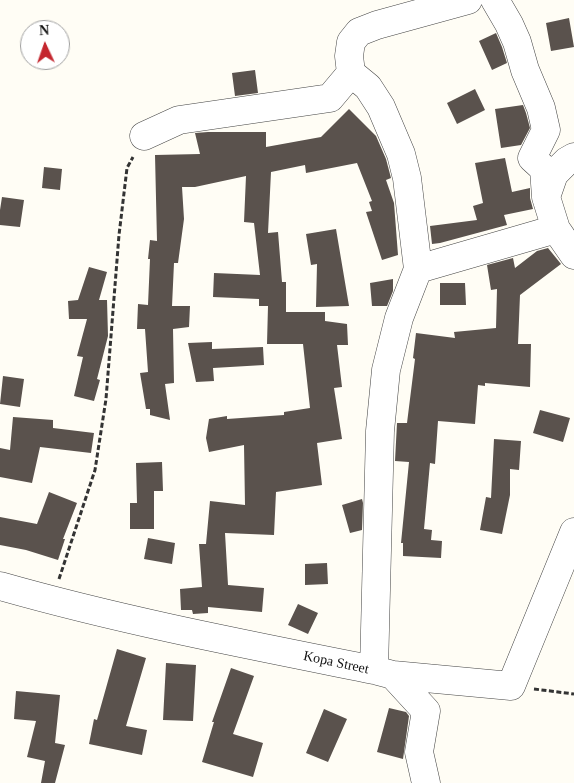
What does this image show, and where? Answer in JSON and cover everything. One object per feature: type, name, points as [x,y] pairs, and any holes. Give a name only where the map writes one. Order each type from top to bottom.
[{"type":"street","points":[[426,783],[419,752],[426,711],[383,673],[380,431],[386,370],[399,318],[418,269],[407,178],[401,154],[381,107],[368,87],[351,73],[349,56],[351,42],[359,32],[377,25],[468,0]]},
{"type":"street","points":[[495,0],[517,42],[525,70],[541,108],[546,130],[532,158],[544,169],[546,197],[556,229],[574,255]]},
{"type":"street","points":[[144,136],[178,120],[330,98],[351,73]]},
{"type":"street","points":[[546,197],[554,174],[566,161],[574,157]]},
{"type":"street","points":[[418,269],[556,229]]},
{"type":"street","points":[[511,686],[574,532]]},
{"type":"street","name":"Kopa Street","points":[[0,586],[51,601],[162,627],[383,673],[511,686]]},
{"type":"path","points":[[51,601],[95,470],[106,399],[119,236],[127,168],[144,136]]},
{"type":"path","points":[[511,686],[574,694]]},
{"type":"building","points":[[569,18],[574,47],[551,51],[546,23]]},
{"type":"building","points":[[496,33],[507,63],[492,70],[479,41]]},
{"type":"building","points":[[255,70],[258,93],[235,96],[232,73]]},
{"type":"building","points":[[475,89],[485,110],[457,124],[447,103]]},
{"type":"building","points":[[523,105],[530,128],[521,145],[501,148],[495,109]]},
{"type":"building","points":[[349,109],[376,136],[386,159],[391,178],[386,180],[394,203],[398,255],[382,260],[366,212],[372,211],[369,202],[372,201],[357,163],[306,173],[305,165],[271,172],[268,233],[278,232],[282,282],[286,282],[286,312],[325,312],[325,321],[347,324],[348,345],[337,345],[342,387],[334,388],[342,439],[317,443],[322,485],[276,492],[274,535],[225,533],[228,585],[264,588],[262,612],[208,607],[208,613],[193,614],[192,610],[181,610],[180,589],[202,587],[199,544],[206,544],[210,501],[245,505],[244,445],[209,452],[206,438],[209,419],[227,416],[227,419],[284,415],[284,412],[310,408],[303,344],[267,344],[268,306],[259,306],[259,299],[213,297],[214,273],[260,275],[254,223],[244,222],[246,176],[195,187],[182,187],[184,219],[178,263],[174,263],[172,306],[190,306],[189,327],[173,329],[174,383],[165,384],[170,420],[150,415],[150,409],[146,409],[140,373],[148,372],[145,329],[137,329],[138,304],[148,305],[150,240],[157,241],[155,155],[200,154],[195,133],[266,132],[266,147],[321,137]]},
{"type":"building","points":[[505,158],[512,192],[530,188],[533,209],[504,215],[507,225],[432,244],[430,226],[477,220],[473,206],[483,203],[475,163]]},
{"type":"building","points":[[44,167],[62,169],[60,190],[42,188]]},
{"type":"building","points":[[2,197],[24,200],[20,227],[0,225]]},
{"type":"building","points":[[336,229],[349,306],[316,307],[317,264],[311,265],[306,234]]},
{"type":"building","points":[[548,248],[561,264],[520,295],[518,344],[531,344],[530,387],[485,383],[485,386],[478,385],[475,424],[438,421],[435,464],[430,463],[424,529],[432,530],[431,540],[442,541],[441,558],[403,556],[403,543],[401,543],[409,462],[395,461],[397,423],[407,423],[415,359],[413,358],[416,333],[455,338],[454,332],[496,328],[497,289],[491,290],[487,265],[513,258],[515,268],[537,251]]},
{"type":"building","points":[[89,267],[107,272],[99,300],[107,300],[108,336],[97,379],[100,380],[94,401],[74,396],[83,357],[77,356],[87,319],[69,319],[68,301],[78,300]]},
{"type":"building","points":[[393,279],[393,291],[387,306],[372,306],[370,283]]},
{"type":"building","points":[[440,283],[465,283],[466,305],[440,305]]},
{"type":"building","points":[[212,342],[212,349],[263,347],[264,365],[213,368],[214,381],[196,382],[188,343]]},
{"type":"building","points":[[3,376],[24,379],[20,407],[0,404]]},
{"type":"building","points":[[540,410],[570,418],[563,442],[533,433]]},
{"type":"building","points":[[13,417],[53,420],[53,428],[94,433],[91,453],[40,447],[32,483],[0,477],[0,448],[10,450]]},
{"type":"building","points":[[494,439],[521,441],[519,470],[510,469],[510,495],[502,534],[480,530],[486,497],[491,498]]},
{"type":"building","points":[[162,462],[163,491],[154,491],[154,529],[130,529],[130,503],[137,503],[136,463]]},
{"type":"building","points":[[49,492],[77,503],[63,539],[65,539],[58,560],[26,550],[0,545],[0,517],[37,524]]},
{"type":"building","points":[[362,499],[362,530],[350,533],[342,505]]},
{"type":"building","points":[[148,538],[175,543],[172,564],[144,559]]},
{"type":"building","points":[[327,563],[328,584],[305,585],[305,564]]},
{"type":"building","points":[[298,604],[318,613],[308,634],[288,625]]},
{"type":"building","points":[[117,649],[146,658],[126,726],[147,730],[142,755],[89,744],[94,719],[97,720]]},
{"type":"building","points":[[166,663],[196,665],[193,721],[163,720]]},
{"type":"building","points":[[231,668],[254,676],[233,734],[263,743],[253,777],[202,762],[214,722],[212,722]]},
{"type":"building","points":[[16,691],[60,695],[55,743],[65,745],[55,783],[41,783],[45,761],[27,757],[36,721],[14,719]]},
{"type":"building","points":[[389,708],[406,712],[409,716],[403,759],[377,752]]},
{"type":"building","points":[[324,709],[347,719],[328,762],[306,753]]}]
